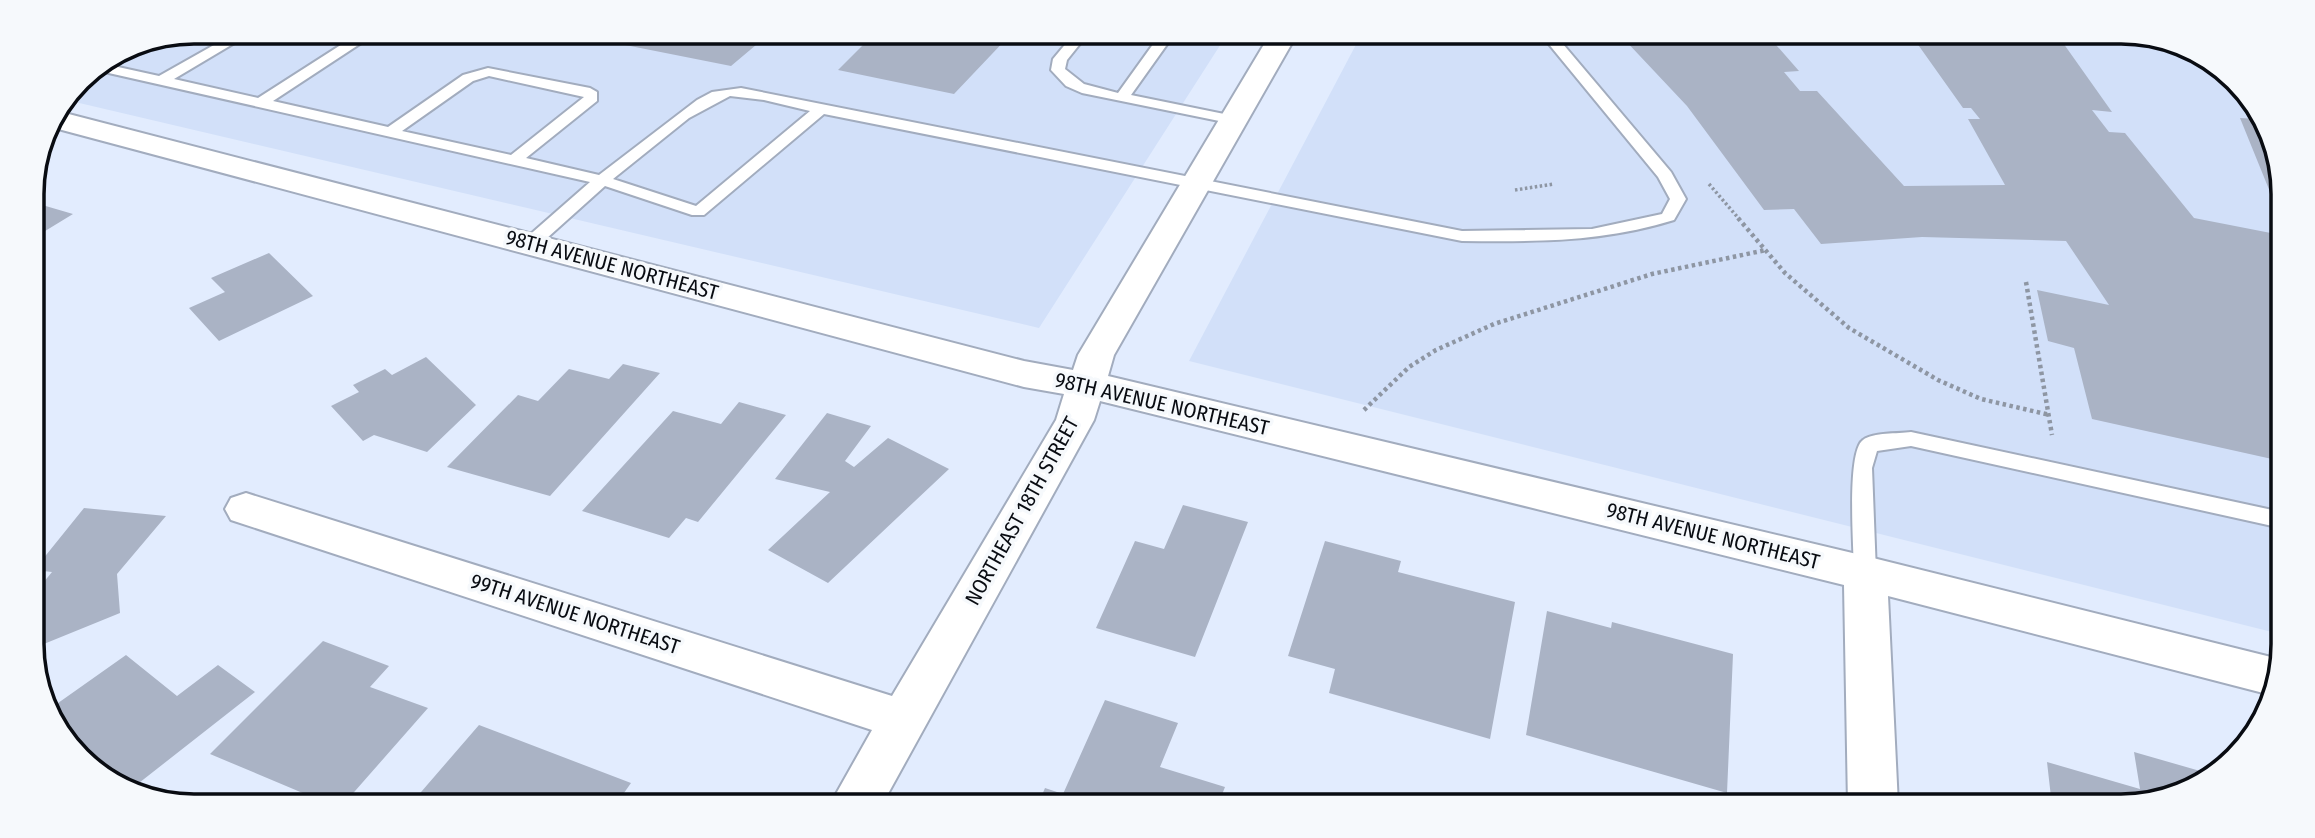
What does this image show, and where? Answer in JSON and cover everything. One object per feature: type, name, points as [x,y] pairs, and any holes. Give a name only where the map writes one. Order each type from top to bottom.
[{"type":"street","name":"NORTHEAST 18TH STREET","points":[[861,794],[1075,420],[1096,355],[1278,44]]},
{"type":"street","name":"98TH AVENUE NORTHEAST","points":[[63,121],[1024,374],[1128,393],[1865,573],[2267,676]]},
{"type":"street","name":"99TH AVENUE NORTHEAST","points":[[246,509],[904,720]]},
{"type":"street","points":[[1865,573],[1873,794]]},
{"type":"lane","points":[[161,81],[225,44]]},
{"type":"lane","points":[[261,102],[353,44]]},
{"type":"lane","points":[[1072,44],[1060,59],[1058,69],[1065,80],[1079,88],[1234,120]]},
{"type":"lane","points":[[1122,99],[1160,44]]},
{"type":"lane","points":[[531,243],[602,180],[684,116],[713,97],[727,92],[746,93],[1462,236],[1547,238],[1639,228],[1668,217],[1678,199],[1665,175],[1556,44]]},
{"type":"lane","points":[[111,69],[602,180],[698,212],[821,109]]},
{"type":"lane","points":[[392,131],[468,78],[488,72],[590,92],[592,98],[514,160]]},
{"type":"lane","points":[[1865,573],[1862,468],[1869,445],[1911,439],[2271,518]]},
{"type":"path","points":[[1514,190],[1554,184]]},
{"type":"path","points":[[1709,184],[1785,273],[1849,328],[1894,355],[1981,399],[2050,415]]},
{"type":"path","points":[[1358,418],[1377,393],[1399,376],[1421,360],[1469,334],[1653,271],[1712,257],[1766,250]]},
{"type":"path","points":[[2026,282],[2052,435]]},
{"type":"shaded area","points":[[194,44],[1221,44],[1039,328],[75,102],[101,76],[142,53],[174,45]]},
{"type":"shaded area","points":[[1356,44],[2121,44],[2150,47],[2188,59],[2205,69],[2227,88],[2240,102],[2260,136],[2270,174],[2271,632],[1189,361]]},
{"type":"building","points":[[620,44],[757,44],[731,66]]},
{"type":"building","points":[[864,44],[1001,44],[954,94],[838,70]]},
{"type":"building","points":[[1629,44],[1775,44],[1799,71],[1784,72],[1800,91],[1817,91],[1904,186],[2005,185],[1968,119],[1980,119],[1971,108],[1963,108],[1918,44],[2064,44],[2112,112],[2092,110],[2109,132],[2125,133],[2194,218],[2271,233],[2271,459],[2092,419],[2074,348],[2048,341],[2037,290],[2109,305],[2066,241],[1922,237],[1821,244],[1794,209],[1764,210],[1687,106]]},
{"type":"building","points":[[2240,118],[2251,119],[2260,136],[2270,174],[2271,194]]},
{"type":"building","points":[[44,206],[73,214],[44,232]]},
{"type":"building","points":[[269,253],[313,296],[219,341],[189,308],[225,292],[211,278]]},
{"type":"building","points":[[426,357],[476,405],[427,452],[374,435],[363,441],[331,406],[359,392],[353,385],[385,369],[392,375]]},
{"type":"building","points":[[623,364],[660,373],[550,496],[447,467],[518,395],[538,401],[569,369],[609,379]]},
{"type":"building","points":[[739,402],[786,415],[698,522],[686,518],[669,538],[582,511],[673,411],[721,424]]},
{"type":"building","points":[[827,413],[871,426],[845,461],[854,467],[888,438],[949,469],[828,583],[768,550],[830,492],[775,479]]},
{"type":"building","points":[[1183,505],[1248,522],[1195,657],[1096,628],[1135,541],[1164,549]]},
{"type":"building","points":[[84,508],[166,516],[117,574],[120,613],[44,644],[44,582],[52,572],[44,571],[44,558]]},
{"type":"building","points":[[1325,541],[1401,561],[1398,572],[1515,602],[1490,739],[1329,693],[1335,669],[1288,656]]},
{"type":"building","points":[[1547,611],[1611,628],[1612,622],[1733,654],[1727,793],[1526,735]]},
{"type":"building","points":[[323,641],[389,666],[370,687],[428,708],[352,794],[305,794],[210,754]]},
{"type":"building","points":[[126,655],[177,696],[218,665],[255,692],[139,783],[110,769],[95,757],[69,728],[56,704]]},
{"type":"building","points":[[1105,700],[1178,723],[1160,767],[1225,787],[1222,794],[1063,794]]},
{"type":"building","points":[[479,725],[631,783],[623,794],[419,794]]},
{"type":"building","points":[[2134,752],[2200,771],[2179,783],[2131,794],[2051,794],[2047,762],[2140,789]]},
{"type":"building","points":[[1045,788],[1063,794],[1042,794]]}]
